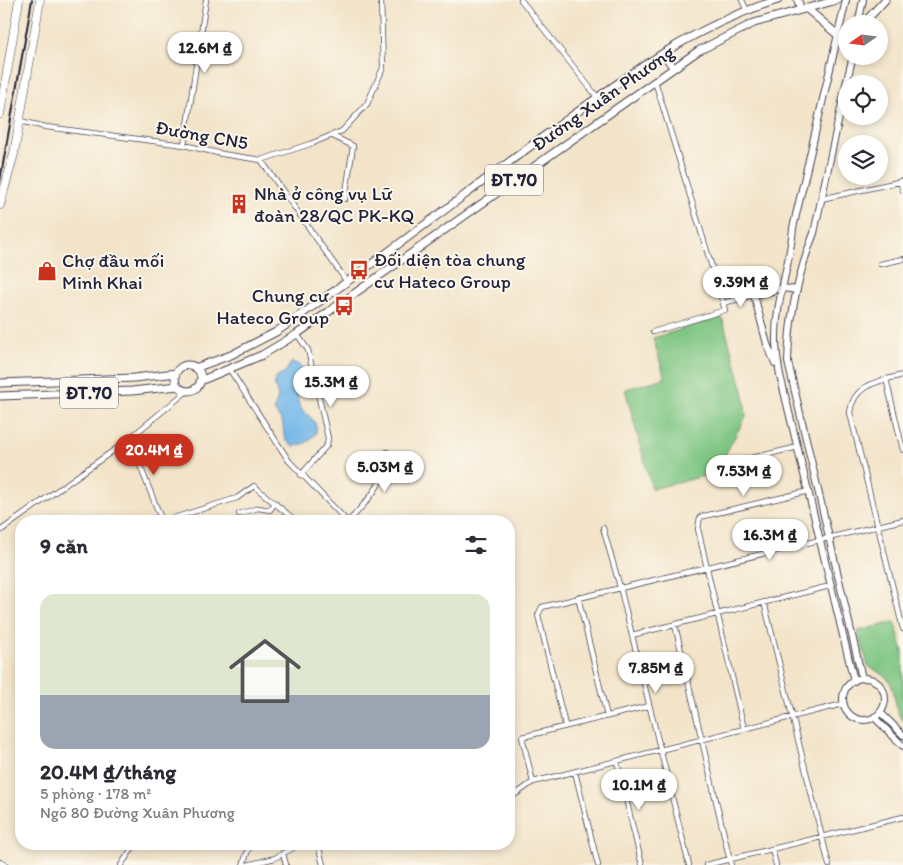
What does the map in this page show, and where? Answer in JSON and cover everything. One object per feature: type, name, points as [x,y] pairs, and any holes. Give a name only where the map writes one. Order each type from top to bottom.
[{"type":"highway","points":[[0,114],[19,0]]},
{"type":"highway","points":[[0,205],[20,121],[40,0]]},
{"type":"main road","name":"Đường Xuân Phương","points":[[195,368],[231,356],[261,341],[347,282],[598,98],[691,35],[746,9],[778,0]]},
{"type":"main road","points":[[798,0],[803,8],[838,33]]},
{"type":"main road","name":"Đường Xuân Phương","points":[[200,381],[262,355],[297,334],[673,67],[735,31],[803,8],[837,0]]},
{"type":"main road","points":[[845,15],[846,0]]},
{"type":"main road","points":[[860,15],[863,0]]},
{"type":"main road","points":[[871,15],[885,0]]},
{"type":"main road","points":[[780,375],[776,331],[783,288],[801,192],[834,46],[838,42]]},
{"type":"main road","points":[[663,53],[673,67]]},
{"type":"main road","points":[[838,121],[821,199],[797,290],[790,328],[790,376],[862,678]]},
{"type":"main road","points":[[797,290],[783,288],[754,295],[767,344],[780,375],[854,681]]},
{"type":"main road","points":[[185,366],[195,368],[199,372],[200,381],[194,390],[187,391],[178,386],[176,373],[185,366]]},
{"type":"main road","name":"ĐT.70","points":[[0,383],[134,378],[176,373]]},
{"type":"main road","name":"ĐT.70","points":[[0,396],[108,392],[178,386]]},
{"type":"main road","points":[[862,678],[874,680],[882,689],[884,701],[880,712],[874,717],[863,720],[856,718],[846,710],[843,704],[844,692],[854,681],[862,678]]},
{"type":"main road","points":[[880,712],[903,735]]},
{"type":"main road","points":[[874,717],[903,746]]},
{"type":"street","points":[[184,145],[206,0]]},
{"type":"street","points":[[261,160],[333,136],[355,118],[367,104],[383,68],[381,0]]},
{"type":"street","points":[[521,0],[598,98]]},
{"type":"street","points":[[742,0],[746,9]]},
{"type":"street","points":[[653,332],[725,310],[654,80]]},
{"type":"street","name":"Đường CN5","points":[[20,121],[46,127],[184,145],[222,154],[261,160],[347,282]]},
{"type":"street","points":[[333,136],[353,146],[344,199]]},
{"type":"street","points":[[821,199],[902,181],[903,191]]},
{"type":"street","points":[[880,264],[903,259]]},
{"type":"street","points":[[723,303],[754,295]]},
{"type":"street","points":[[297,334],[308,350],[328,438],[327,445],[300,475]]},
{"type":"street","points":[[230,370],[300,475],[342,515]]},
{"type":"street","points":[[903,375],[866,385],[854,399],[850,413],[903,629]]},
{"type":"street","points":[[886,379],[903,450]]},
{"type":"street","points":[[22,515],[129,438],[187,391]]},
{"type":"street","points":[[129,438],[161,515]]},
{"type":"street","points":[[739,461],[798,447]]},
{"type":"street","points":[[354,515],[371,497],[384,478],[387,452]]},
{"type":"street","points":[[182,515],[230,500],[254,486],[289,515]]},
{"type":"street","points":[[744,729],[698,529],[700,517],[809,491]]},
{"type":"street","points":[[239,514],[258,508],[270,510],[275,503]]},
{"type":"street","points":[[0,531],[15,520]]},
{"type":"street","points":[[565,725],[538,615],[542,607],[903,520]]},
{"type":"street","points":[[603,528],[620,587],[689,865]]},
{"type":"street","points":[[632,635],[830,586]]},
{"type":"street","points":[[578,597],[607,716]]},
{"type":"street","points":[[764,602],[829,865]]},
{"type":"street","points":[[675,625],[731,865]]},
{"type":"street","points":[[516,794],[533,782],[843,704]]},
{"type":"street","points":[[533,782],[522,737],[649,706]]},
{"type":"street","points":[[618,762],[642,865]]},
{"type":"street","points":[[576,772],[598,865]]},
{"type":"street","points":[[706,865],[903,817]]},
{"type":"street","points":[[772,849],[776,865]]},
{"type":"street","points":[[121,865],[131,850]]},
{"type":"street","points":[[249,850],[248,865],[275,858],[289,850]]},
{"type":"street","points":[[319,850],[323,865]]},
{"type":"street","points":[[283,853],[286,865]]},
{"type":"street","points":[[0,862],[5,865]]},
{"type":"green space","points":[[722,317],[744,394],[746,416],[726,453],[728,470],[652,489],[625,389],[665,378],[653,338]]},
{"type":"green space","points":[[895,622],[903,652],[903,721],[897,711],[890,682],[884,675],[868,666],[858,631]]},
{"type":"water","points":[[292,362],[300,365],[303,377],[298,392],[299,404],[312,419],[316,429],[315,434],[308,441],[293,446],[284,436],[283,424],[274,410],[278,397],[274,383],[276,378],[284,373]]},
{"type":"railway","points":[[0,181],[32,0]]},
{"type":"place","name":"Nhà ở công vụ Lữ đoàn 28/QC PK-KQ","points":[[239,204]]},
{"type":"place","name":"Đối diện tòa chung cư Hateco Group","points":[[359,270]]},
{"type":"place","name":"Chợ đầu mối Minh Khai","points":[[47,271]]},
{"type":"place","name":"Chung cư Hateco Group","points":[[344,306]]}]
